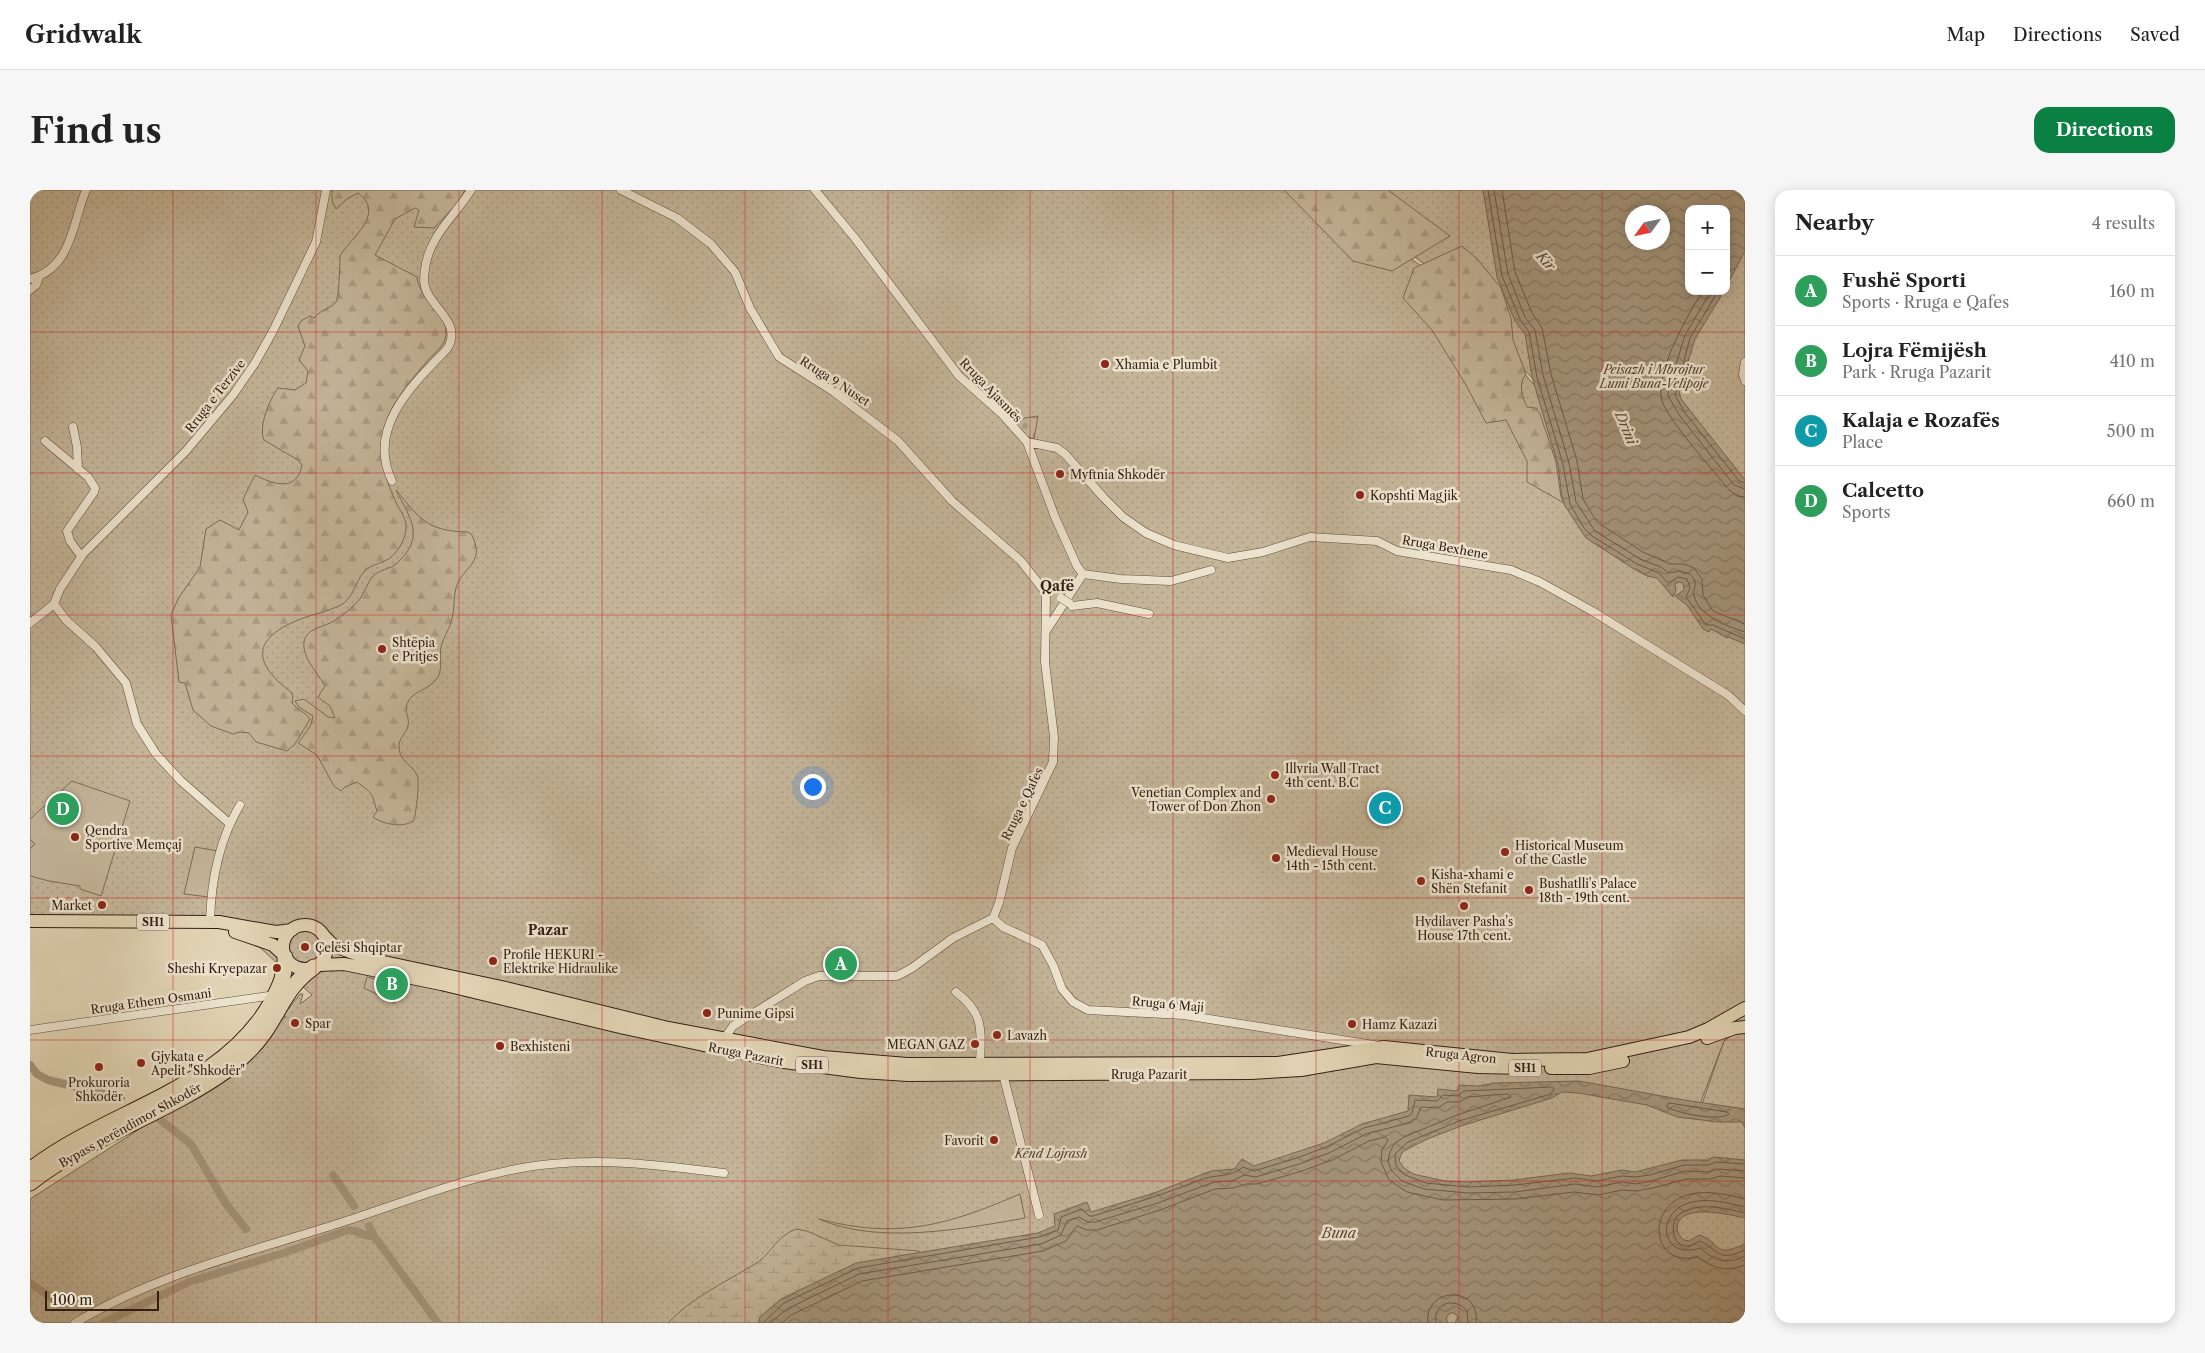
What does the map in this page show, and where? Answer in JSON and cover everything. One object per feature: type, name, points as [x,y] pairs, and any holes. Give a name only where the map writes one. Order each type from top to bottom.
[{"type":"highway","name":"Bypass perëndimor Shkodër","points":[[30,1184],[114,1131],[190,1093],[228,1070],[255,1044],[280,996],[284,977],[285,956]]},
{"type":"highway","points":[[280,996],[298,979],[317,966]]},
{"type":"highway","name":"Bypass perëndimor Shkodër","points":[[30,1170],[108,1122],[184,1084],[225,1058],[249,1035],[280,996]]},
{"type":"main road","name":"SH1","points":[[30,921],[210,922],[276,932],[292,930],[299,926],[314,927],[326,938]]},
{"type":"main road","name":"SH1","points":[[30,929],[218,929],[250,936],[272,945],[297,968],[306,970],[317,966]]},
{"type":"main road","points":[[285,956],[283,947],[286,937],[292,930]]},
{"type":"main road","name":"Rruga Pazarit","points":[[326,938],[334,946],[370,959],[519,991],[668,1028],[795,1052],[874,1062],[980,1064],[1288,1062]]},
{"type":"main road","points":[[317,966],[325,957],[328,948],[326,938]]},
{"type":"main road","name":"Rruga Pazarit","points":[[317,966],[344,964],[441,984],[624,1028],[784,1062],[861,1072],[908,1075],[1251,1073],[1301,1070]]},
{"type":"main road","name":"Rruga Agron","points":[[1288,1062],[1384,1047],[1512,1060],[1598,1058],[1689,1037],[1745,1009]]},
{"type":"main road","points":[[1745,1009],[1745,1025]]},
{"type":"main road","name":"Rruga Agron","points":[[1301,1070],[1376,1057],[1504,1068],[1589,1068],[1681,1047],[1745,1025]]},
{"type":"street","points":[[30,290],[70,245],[86,190]]},
{"type":"street","name":"Rruga e Terzive","points":[[54,604],[60,589],[81,556],[186,451],[242,383],[273,331],[316,242],[326,190]]},
{"type":"street","points":[[392,482],[384,459],[388,426],[411,387],[447,349],[451,342],[451,330],[447,320],[424,286],[427,259],[443,226],[461,206],[471,190]]},
{"type":"street","name":"Rruga 9 Nuset","points":[[621,190],[677,218],[711,244],[735,272],[750,308],[779,357],[834,392],[898,441],[952,501],[1012,552],[1046,593]]},
{"type":"street","name":"Rruga Ajasmës","points":[[815,190],[854,237],[959,376],[1002,414],[1027,442],[1055,517],[1077,566],[1083,574]]},
{"type":"street","points":[[30,280],[40,277]]},
{"type":"street","points":[[1745,362],[1743,368],[1745,381]]},
{"type":"street","points":[[73,427],[77,447],[78,469]]},
{"type":"street","points":[[44,441],[91,481],[94,488],[66,531],[70,541],[81,556]]},
{"type":"street","name":"Rruga Bexhene","points":[[1027,442],[1057,448],[1065,454],[1110,504],[1138,528],[1174,545],[1211,556],[1228,558],[1244,556],[1310,537],[1377,540],[1397,551],[1520,573],[1592,611],[1728,694],[1745,711]]},
{"type":"street","points":[[1046,631],[1083,574],[1171,581],[1211,570]]},
{"type":"street","points":[[1046,593],[1061,598],[1070,604],[1098,602],[1148,614]]},
{"type":"street","name":"Rruga e Qafes","points":[[993,918],[1000,903],[1012,848],[1053,762],[1054,737],[1046,681],[1046,631],[1044,616],[1046,593]]},
{"type":"street","points":[[30,623],[54,604],[66,620],[91,642],[126,683],[137,724],[156,754],[181,781],[229,823]]},
{"type":"street","points":[[210,922],[219,851],[229,823],[240,805]]},
{"type":"street","points":[[724,1039],[733,1026],[805,981],[820,976],[897,976],[912,968],[953,938],[993,918]]},
{"type":"street","name":"Rruga 6 Maji","points":[[993,918],[1003,927],[1042,945],[1054,964],[1062,989],[1073,1002],[1088,1010],[1184,1015],[1369,1042],[1384,1047]]},
{"type":"street","points":[[956,992],[969,1005],[980,1022],[980,1064]]},
{"type":"street","name":"Rruga Ethem Osmani","points":[[30,1030],[280,996]]},
{"type":"street","points":[[1003,1074],[1039,1215]]},
{"type":"street","points":[[75,1323],[123,1297],[203,1265],[513,1170],[585,1161],[630,1162],[724,1174]]},
{"type":"green space","name":"Kënd Lojrash","points":[[30,190],[1318,190],[1433,275],[1599,455],[1745,590],[1745,1024],[1724,1041],[1745,1025],[1745,1271],[1734,1249],[1745,1323],[30,1323],[30,1199],[135,1132],[286,1017],[283,1016],[300,994],[303,994],[300,1004],[312,995],[232,922],[30,921]],"holes":[[[1724,1041],[1702,1104],[1700,1119],[1700,1104]]]},
{"type":"green space","points":[[332,190],[465,190],[458,203],[434,228],[414,227],[419,210],[415,208],[395,219],[375,255],[417,277],[423,292],[442,318],[446,337],[440,348],[413,378],[398,399],[386,421],[383,433],[382,452],[387,481],[406,524],[405,535],[400,546],[393,556],[367,569],[363,573],[349,597],[341,605],[283,627],[265,643],[264,661],[269,671],[291,692],[293,696],[292,703],[310,719],[295,744],[287,751],[256,742],[249,733],[240,732],[233,734],[211,726],[193,710],[185,683],[179,682],[171,615],[178,599],[200,567],[206,529],[220,520],[239,530],[248,512],[243,499],[255,475],[283,484],[295,480],[299,474],[302,465],[298,460],[264,440],[263,428],[268,406],[278,388],[295,390],[306,383],[308,371],[299,360],[305,346],[298,326],[301,321],[310,316],[314,318],[336,302],[339,288],[340,256],[367,218],[369,209],[366,201],[358,193],[347,199],[336,209],[332,201]]},
{"type":"green space","points":[[1284,190],[1388,190],[1450,236],[1392,271],[1353,261]]},
{"type":"green space","name":"Peisazh i Mbrojtur Lumi Buna-Velipoje","points":[[1326,190],[1745,190],[1745,586],[1705,566],[1435,272]]},
{"type":"green space","points":[[1462,246],[1477,259],[1501,288],[1511,318],[1513,340],[1526,374],[1521,386],[1524,399],[1527,407],[1536,408],[1540,414],[1556,462],[1561,497],[1564,503],[1527,482],[1527,461],[1506,420],[1486,423],[1466,385],[1432,330],[1403,298],[1414,268]]},
{"type":"green space","points":[[1038,416],[1034,439],[1026,436],[1016,425],[1025,418]]},
{"type":"green space","points":[[396,490],[426,522],[443,529],[468,532],[472,535],[476,545],[475,559],[456,588],[452,619],[441,647],[438,677],[434,682],[409,699],[407,704],[408,726],[399,744],[400,752],[403,759],[417,775],[418,790],[414,820],[410,823],[399,825],[382,822],[373,817],[377,811],[373,797],[357,782],[345,787],[341,791],[334,786],[317,755],[298,743],[310,727],[313,716],[299,707],[295,701],[304,699],[328,717],[335,718],[330,706],[318,697],[325,686],[305,654],[305,637],[316,628],[334,621],[351,608],[360,599],[373,576],[396,564],[411,545],[413,528],[411,519]]},
{"type":"green space","name":"Qendra Sportive Memçaj","points":[[72,781],[130,801],[101,896],[80,889],[80,886],[30,876],[30,849],[35,844],[30,839],[30,819]]},
{"type":"green space","points":[[195,847],[218,851],[209,897],[184,894]]},
{"type":"green space","points":[[367,977],[401,985],[394,993],[395,1003],[364,988]]},
{"type":"green space","points":[[1020,1194],[1025,1218],[948,1230],[894,1233],[867,1231],[842,1227],[819,1219],[874,1228],[922,1226],[969,1214]]},
{"type":"green space","points":[[796,1229],[807,1231],[839,1245],[919,1251],[925,1260],[903,1323],[668,1323],[698,1298],[761,1260],[778,1241]]},
{"type":"water","name":"Peisazh i Mbrojtur Lumi Buna-Velipoje","points":[[1483,190],[1745,190],[1745,251],[1730,279],[1730,205],[1685,205],[1685,295],[1722,295],[1695,339],[1679,391],[1681,399],[1745,480],[1745,644],[1727,638],[1711,629],[1709,632],[1703,629],[1687,605],[1675,596],[1684,590],[1683,583],[1675,584],[1676,591],[1673,597],[1657,578],[1647,576],[1634,569],[1586,538],[1565,506],[1562,497],[1558,465],[1532,377],[1525,334],[1515,321],[1497,277]]},
{"type":"water","name":"Buna","points":[[1579,1081],[1745,1109],[1745,1128],[1742,1122],[1718,1122],[1677,1117],[1647,1105],[1562,1092],[1552,1098],[1461,1126],[1425,1140],[1402,1152],[1399,1161],[1404,1168],[1413,1174],[1445,1181],[1468,1182],[1514,1180],[1569,1173],[1591,1176],[1622,1170],[1635,1172],[1682,1160],[1708,1160],[1713,1157],[1745,1160],[1745,1218],[1718,1213],[1696,1212],[1680,1219],[1677,1227],[1679,1234],[1684,1240],[1689,1241],[1699,1235],[1711,1241],[1722,1250],[1745,1244],[1745,1323],[1455,1323],[1458,1317],[1454,1313],[1450,1313],[1446,1318],[1448,1323],[758,1323],[760,1317],[781,1299],[856,1263],[1038,1233],[1055,1226],[1054,1214],[1087,1202],[1091,1212],[1154,1193],[1211,1171],[1234,1169],[1242,1159],[1254,1166],[1324,1143],[1362,1124],[1408,1111],[1409,1095],[1437,1097],[1438,1089],[1457,1091],[1459,1085],[1478,1086],[1495,1083]]},
{"type":"waterway","points":[[30,1065],[37,1074],[48,1080],[121,1098]]},
{"type":"waterway","points":[[158,1118],[191,1144],[226,1204],[246,1229]]},
{"type":"waterway","points":[[333,1175],[354,1206]]},
{"type":"waterway","points":[[369,1226],[374,1236]]},
{"type":"waterway","points":[[103,1323],[189,1282],[284,1253],[348,1230],[374,1236],[438,1323]]},
{"type":"waterway","points":[[30,1283],[61,1304]]},
{"type":"place","name":"Xhamia e Plumbit","points":[[1105,364]]},
{"type":"place","name":"Myftnia Shkodër","points":[[1060,474]]},
{"type":"place","name":"Kopshti Magjik","points":[[1360,495]]},
{"type":"place","name":"Shtëpia e Pritjes","points":[[382,649]]},
{"type":"place","name":"Illyria Wall Tract 4th cent. B.C","points":[[1275,775]]},
{"type":"place","name":"Venetian Complex and Tower of Don Zhon","points":[[1271,799]]},
{"type":"place","name":"Kalaja e Rozafës","points":[[1385,808]]},
{"type":"place","name":"Calcetto","points":[[63,809]]},
{"type":"place","name":"Qendra Sportive Memçaj","points":[[75,837]]},
{"type":"place","name":"Historical Museum of the Castle","points":[[1505,852]]},
{"type":"place","name":"Medieval House 14th - 15th cent.","points":[[1276,858]]},
{"type":"place","name":"Kisha-xhami e Shën Stefanit","points":[[1421,881]]},
{"type":"place","name":"Bushatlli's Palace 18th - 19th cent.","points":[[1529,890]]},
{"type":"place","name":"Market","points":[[102,905]]},
{"type":"place","name":"Hydilaver Pasha's House 17th cent.","points":[[1464,906]]},
{"type":"place","name":"Çelësi Shqiptar","points":[[305,947]]},
{"type":"place","name":"Profile HEKURI - Elektrike Hidraulike","points":[[493,961]]},
{"type":"place","name":"Fushë Sporti","points":[[841,964]]},
{"type":"place","name":"Sheshi Kryepazar","points":[[277,968]]},
{"type":"place","name":"Lojra Fëmijësh","points":[[392,984]]},
{"type":"place","name":"Punime Gipsi","points":[[707,1013]]},
{"type":"place","name":"Spar","points":[[295,1023]]},
{"type":"place","name":"Hamz Kazazi","points":[[1352,1024]]},
{"type":"place","name":"Lavazh","points":[[997,1035]]},
{"type":"place","name":"MEGAN GAZ","points":[[975,1044]]},
{"type":"place","name":"Bexhisteni","points":[[500,1046]]},
{"type":"place","name":"Gjykata e Apelit \"Shkodër\"","points":[[141,1063]]},
{"type":"place","name":"Prokuroria Shkodër","points":[[99,1067]]},
{"type":"place","name":"Favorit","points":[[994,1140]]},
{"type":"district","name":"Qafë","points":[[1057,586]]},
{"type":"district","name":"Pazar","points":[[548,930]]},
{"type":"water label","name":"Kir","points":[[1546,261]]},
{"type":"water label","name":"Drini","points":[[1626,428]]}]
